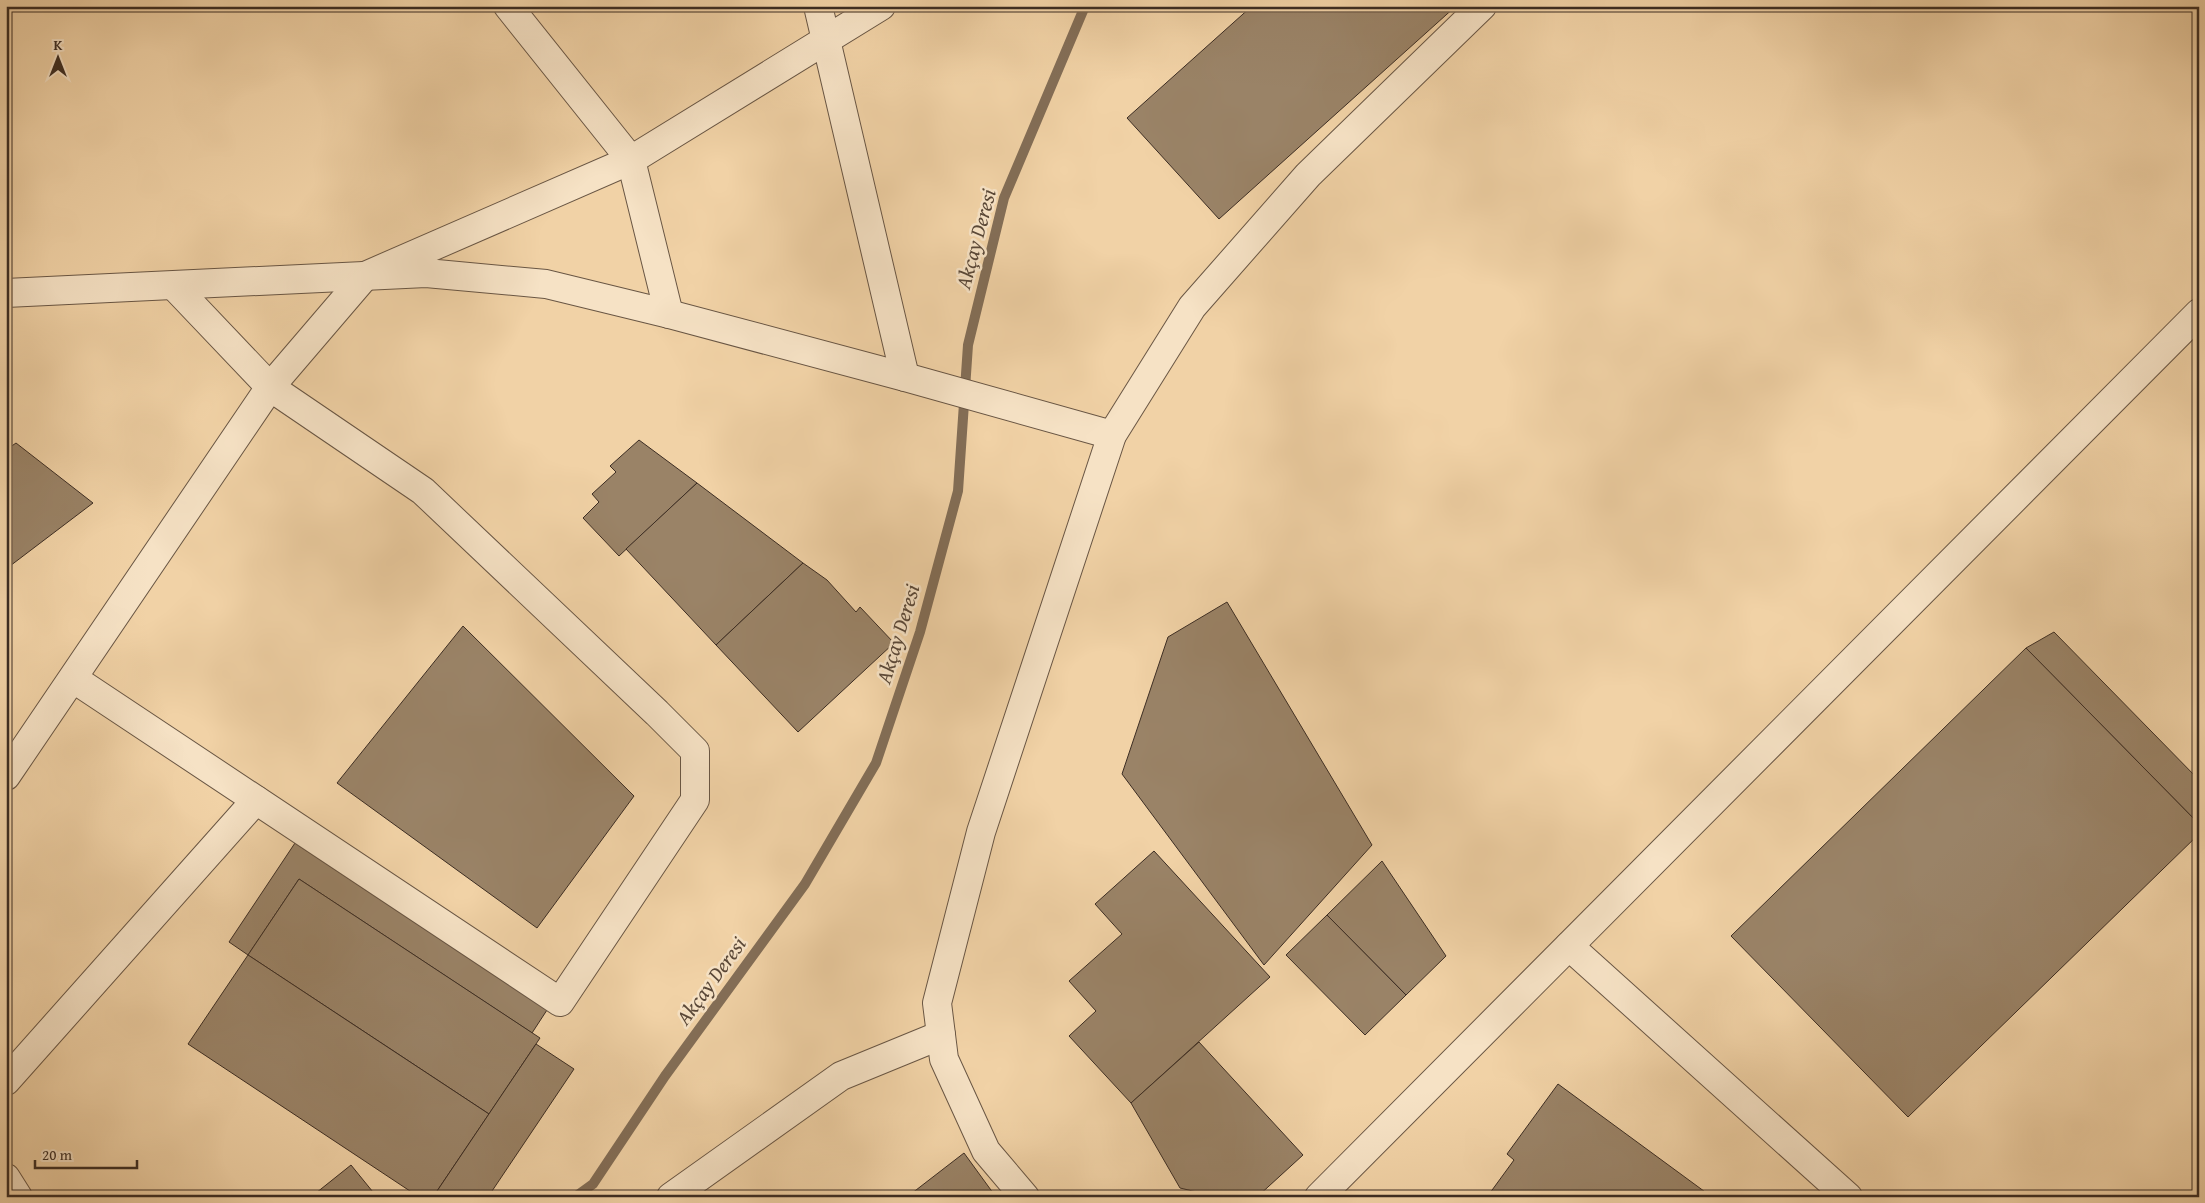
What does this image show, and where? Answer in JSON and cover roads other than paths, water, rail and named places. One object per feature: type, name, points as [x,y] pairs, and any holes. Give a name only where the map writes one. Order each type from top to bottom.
[{"type":"street","points":[[508,6],[631,160],[669,314]]},
{"type":"street","points":[[818,6],[905,377]]},
{"type":"street","points":[[6,776],[74,679],[270,387],[364,276],[631,160],[881,6]]},
{"type":"street","points":[[1025,1197],[986,1152],[944,1059],[937,1003],[981,832],[1112,435],[1192,306],[1308,175],[1482,6]]},
{"type":"street","points":[[6,293],[426,273],[546,284],[669,314],[1112,435]]},
{"type":"street","points":[[74,679],[560,1002],[695,800],[695,751],[658,713],[423,491],[270,387],[174,286]]},
{"type":"street","points":[[1319,1197],[2199,313]]},
{"type":"street","points":[[6,1081],[256,800]]},
{"type":"street","points":[[1569,946],[1848,1197]]},
{"type":"street","points":[[670,1197],[841,1076],[941,1035]]},
{"type":"street","points":[[6,1178],[18,1197]]},
{"type":"waterway","name":"Akçay Deresi","points":[[575,1197],[593,1184],[665,1076],[805,884],[876,763],[920,632],[958,491],[968,345],[1004,198],[1085,6]]}]
